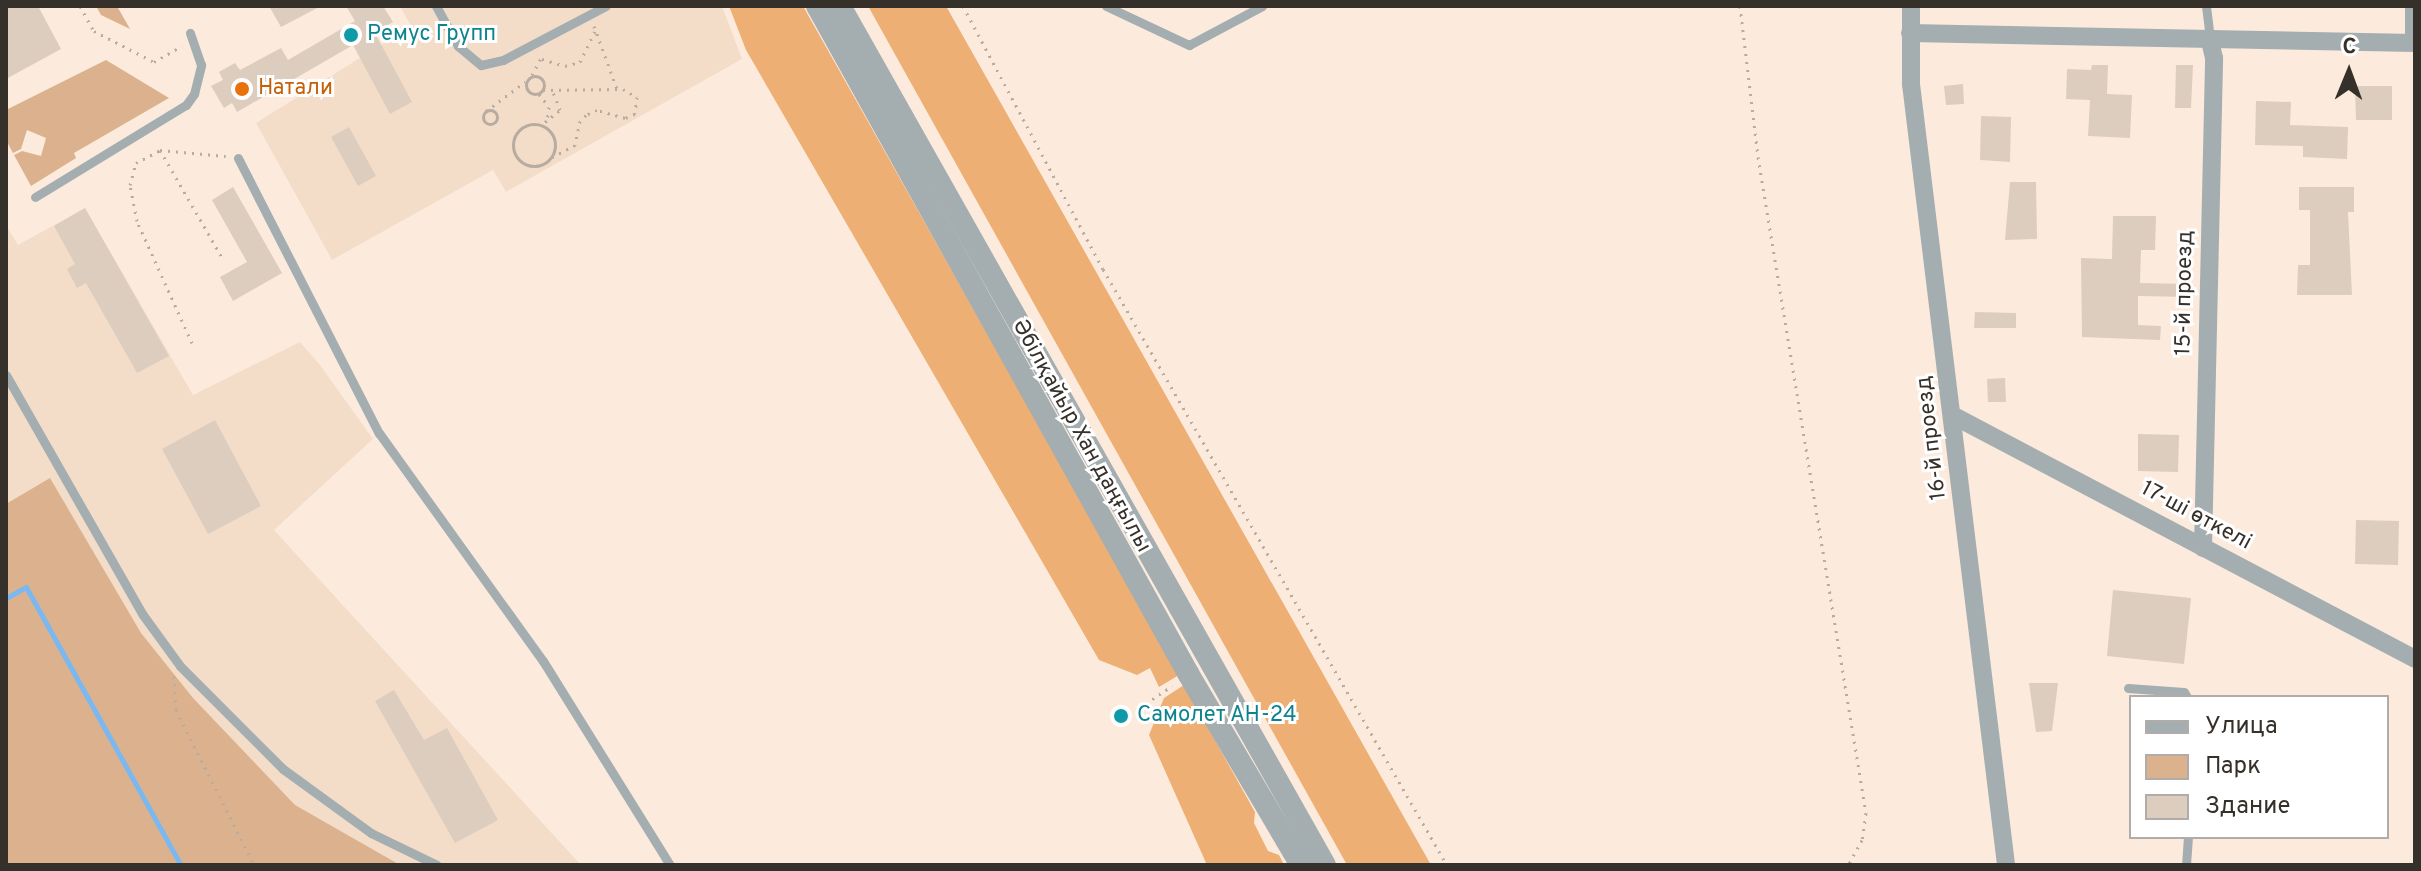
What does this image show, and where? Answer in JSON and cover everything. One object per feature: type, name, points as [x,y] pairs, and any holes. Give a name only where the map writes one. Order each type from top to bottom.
[{"type":"street","name":"Әбілқайыр Хан даңғылы","points":[[817,6],[1189,675],[1301,865]]},
{"type":"street","name":"Әбілқайыр Хан даңғылы","points":[[840,6],[1325,865]]},
{"type":"street","name":"16-й проезд","points":[[1911,6],[1911,84],[1954,416],[2006,865]]},
{"type":"street","points":[[1910,33],[2412,43]]},
{"type":"street","name":"15-й проезд","points":[[2203,548],[2214,74],[2210,41]]},
{"type":"street","name":"17-ші өткелі","points":[[1954,416],[2415,659]]},
{"type":"lane","points":[[436,6],[458,46],[481,65],[539,43],[606,6]]},
{"type":"lane","points":[[1106,6],[1189,45],[1262,6]]},
{"type":"lane","points":[[2206,6],[2210,41]]},
{"type":"lane","points":[[2409,6],[2412,43]]},
{"type":"lane","points":[[35,197],[186,105],[194,94],[201,65],[191,37]]},
{"type":"lane","points":[[238,158],[379,433],[543,661],[670,865]]},
{"type":"lane","points":[[6,375],[143,615],[180,666],[283,769],[371,833],[437,865]]},
{"type":"lane","points":[[2128,688],[2184,692],[2186,695]]},
{"type":"lane","points":[[2186,865],[2188,839]]},
{"type":"path","points":[[80,6],[94,31],[154,62],[191,37]]},
{"type":"path","points":[[963,6],[1111,282],[1447,865]]},
{"type":"path","points":[[1740,6],[1758,157],[1866,813],[1862,840],[1848,865]]},
{"type":"path","points":[[588,16],[617,89]]},
{"type":"path","points":[[542,59],[565,66],[580,62],[595,29]]},
{"type":"path","points":[[486,111],[529,79],[542,59],[539,43]]},
{"type":"path","points":[[529,79],[541,78],[543,90]]},
{"type":"path","points":[[529,79],[528,91],[539,94],[549,107],[544,124]]},
{"type":"path","points":[[539,94],[552,89],[617,89],[637,97],[635,114],[617,118],[597,110],[586,115],[580,121],[575,145],[541,165],[526,165],[513,148],[521,128],[544,124],[560,110],[552,89]]},
{"type":"path","points":[[544,124],[555,138],[552,157]]},
{"type":"path","points":[[192,343],[137,221],[130,185],[136,163],[160,150],[238,158]]},
{"type":"path","points":[[160,150],[224,261]]},
{"type":"path","points":[[180,666],[171,683],[176,710],[254,865]]},
{"type":"path","points":[[1139,708],[1189,675]]},
{"type":"shaded area","points":[[400,6],[722,6],[742,59],[506,192],[493,170],[332,260],[256,123],[411,26]]},
{"type":"shaded area","points":[[729,6],[803,6],[1179,675],[1159,687],[1150,668],[1137,675],[1099,660],[746,50]]},
{"type":"shaded area","points":[[868,6],[946,6],[1431,865],[1347,865]]},
{"type":"shaded area","points":[[85,208],[193,395],[300,342],[320,365],[373,439],[274,530],[581,865],[6,865],[6,225],[18,245]]},
{"type":"shaded area","points":[[1184,685],[1255,812],[1254,823],[1268,851],[1279,855],[1284,865],[1207,865],[1149,735],[1164,698]]},
{"type":"green space","points":[[96,6],[117,6],[130,29],[101,15]]},
{"type":"green space","points":[[106,60],[169,98],[74,153],[76,158],[31,186],[14,155],[22,151],[41,156],[46,138],[27,130],[21,149],[13,153],[6,140],[6,110]]},
{"type":"green space","points":[[50,478],[141,633],[193,698],[295,805],[400,865],[6,865],[6,504]]},
{"type":"building","points":[[6,6],[38,6],[61,49],[6,79]]},
{"type":"building","points":[[269,6],[321,6],[281,27]]},
{"type":"building","points":[[346,6],[383,6],[393,22],[375,33],[412,102],[390,114],[353,45],[237,112],[232,103],[224,108],[211,86],[223,80],[219,72],[235,63],[240,70],[281,48],[288,60],[355,21]]},
{"type":"building","points":[[2092,65],[2108,65],[2107,94],[2132,95],[2130,138],[2088,136],[2090,100],[2066,99],[2067,69],[2091,70]]},
{"type":"building","points":[[2176,65],[2193,65],[2191,108],[2175,108]]},
{"type":"building","points":[[1963,84],[1964,104],[1946,105],[1944,86]]},
{"type":"building","points":[[2355,86],[2392,86],[2392,120],[2356,120]]},
{"type":"building","points":[[2256,101],[2291,102],[2290,125],[2348,127],[2347,159],[2303,157],[2303,146],[2255,145]]},
{"type":"building","points":[[1981,116],[2011,117],[2010,162],[1980,160]]},
{"type":"building","points":[[349,127],[376,176],[358,186],[331,137]]},
{"type":"building","points":[[2010,182],[2036,182],[2037,239],[2005,240]]},
{"type":"building","points":[[233,187],[282,273],[233,301],[220,277],[247,262],[212,200]]},
{"type":"building","points":[[2299,187],[2354,187],[2354,212],[2348,212],[2352,295],[2297,295],[2298,265],[2310,265],[2310,210],[2299,210]]},
{"type":"building","points":[[85,208],[169,356],[137,373],[86,283],[77,288],[67,269],[75,264],[54,226]]},
{"type":"building","points":[[2113,216],[2156,216],[2155,250],[2141,250],[2140,283],[2189,284],[2189,297],[2138,296],[2138,325],[2161,326],[2160,340],[2082,337],[2081,258],[2112,259]]},
{"type":"building","points":[[1975,312],[2016,313],[2016,328],[1974,328]]},
{"type":"building","points":[[2005,378],[2006,402],[1988,402],[1987,379]]},
{"type":"building","points":[[215,420],[261,506],[208,534],[162,449]]},
{"type":"building","points":[[2138,434],[2179,435],[2178,472],[2138,471]]},
{"type":"building","points":[[2356,520],[2399,521],[2398,565],[2355,564]]},
{"type":"building","points":[[2113,590],[2191,598],[2184,664],[2107,656]]},
{"type":"building","points":[[2029,683],[2058,683],[2052,731],[2036,732]]},
{"type":"building","points":[[394,690],[424,740],[447,728],[498,820],[455,843],[375,701]]},
{"type":"waterway","points":[[6,598],[26,587],[181,865]]},
{"type":"place","name":"Ремус Групп","points":[[351,35]]},
{"type":"place","name":"Натали","points":[[242,89]]},
{"type":"place","name":"Самолет АН-24","points":[[1121,716]]}]
